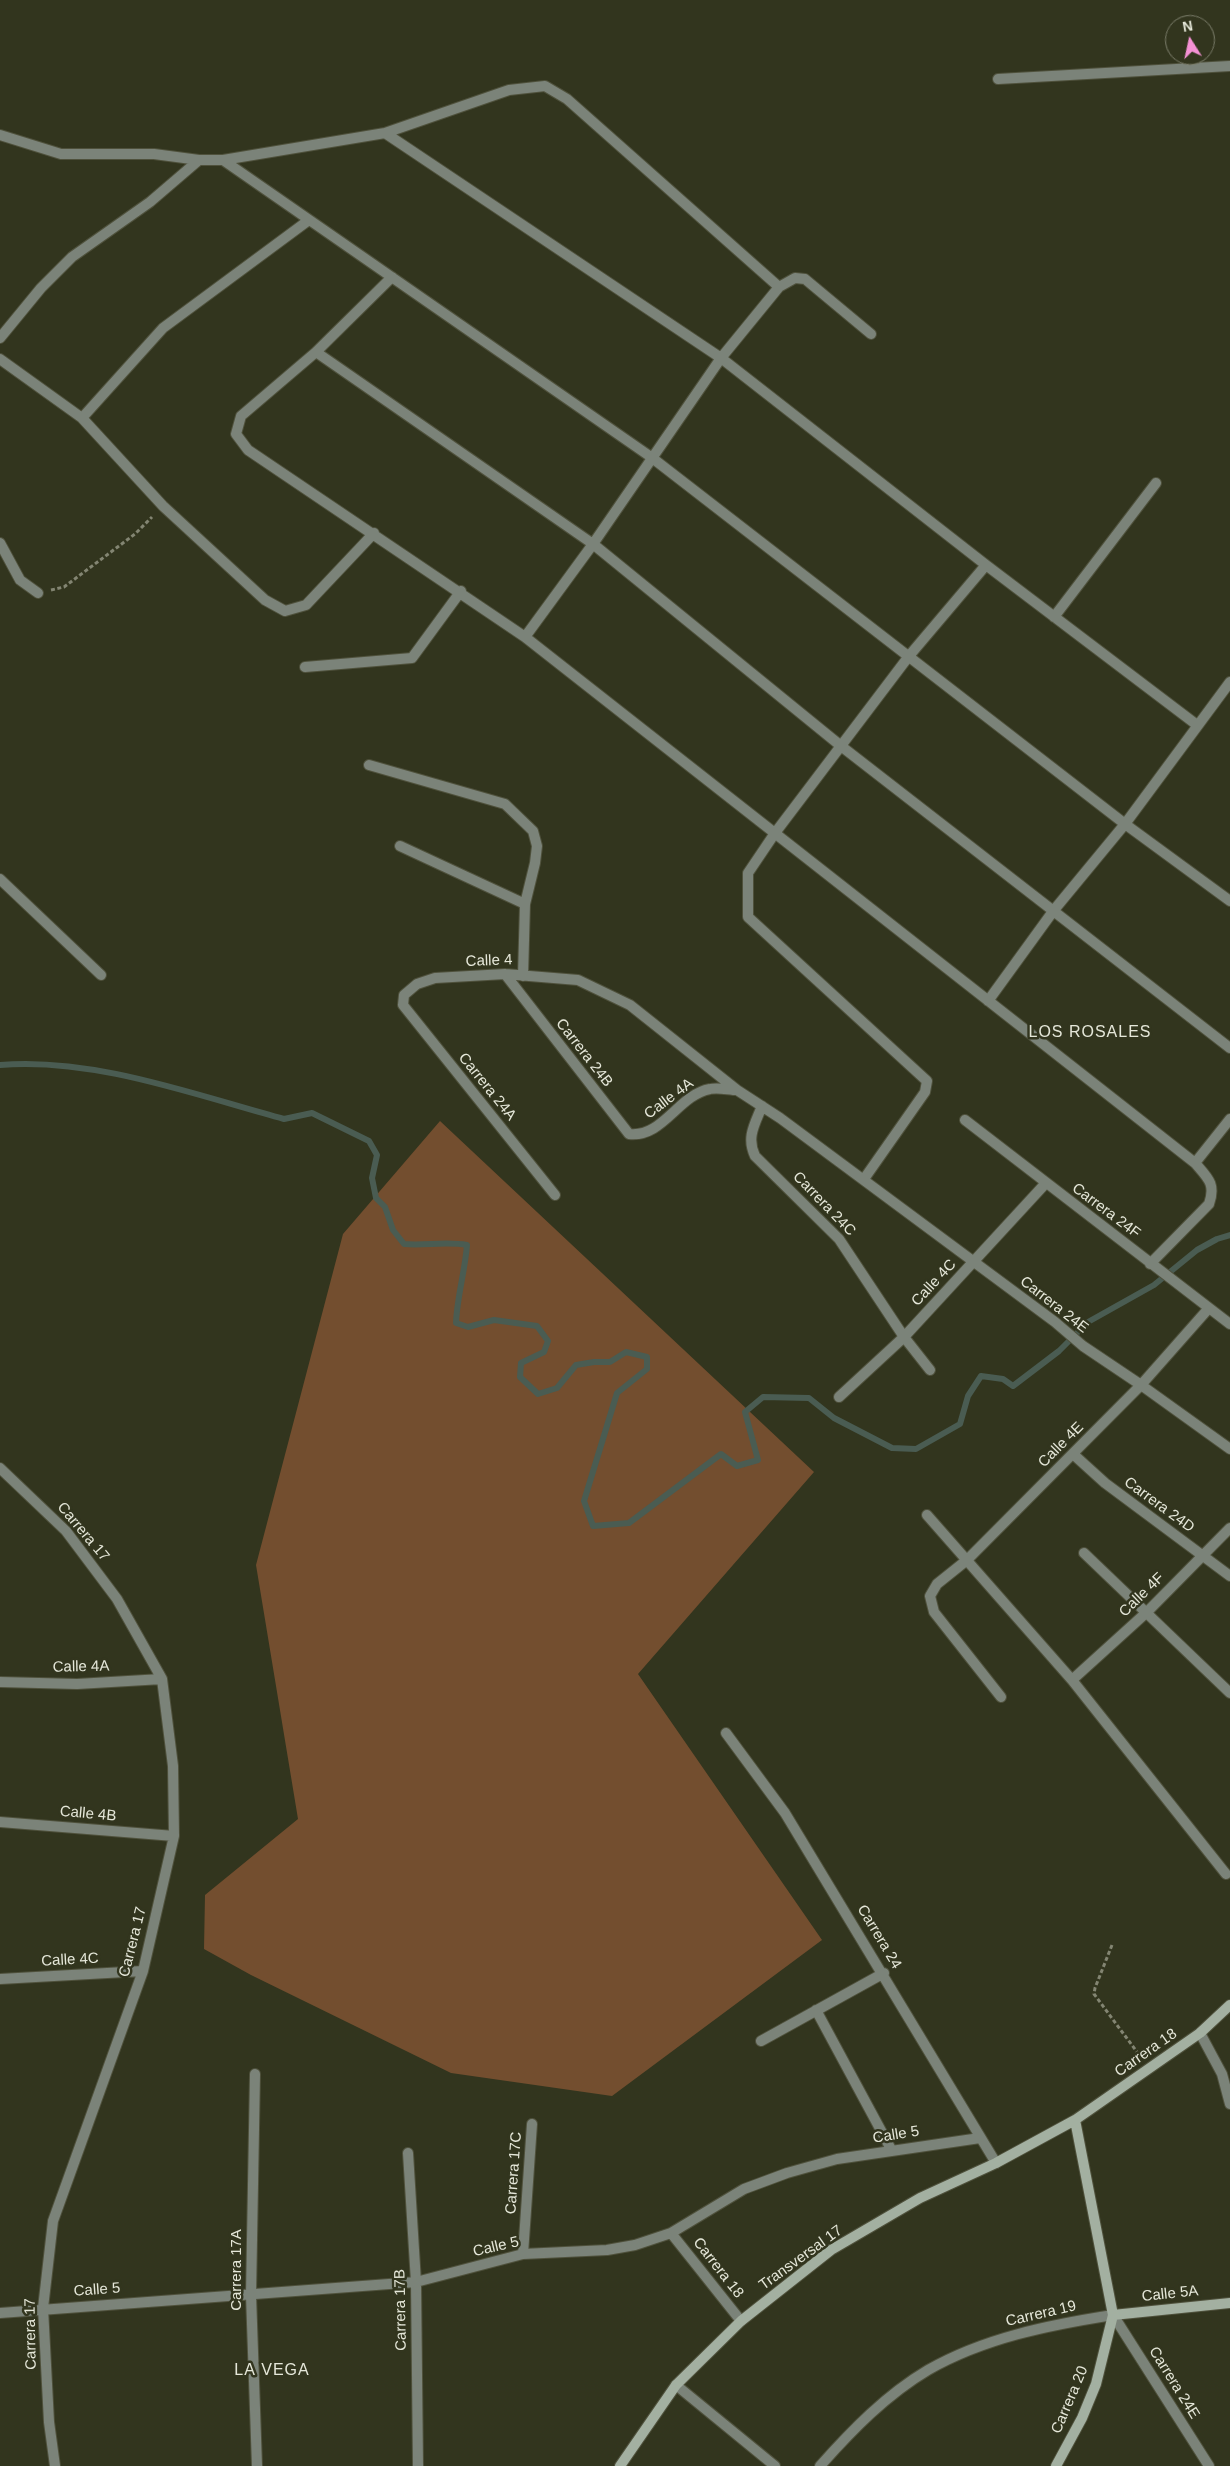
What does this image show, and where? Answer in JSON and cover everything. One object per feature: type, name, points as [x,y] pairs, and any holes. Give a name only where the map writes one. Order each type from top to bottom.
[{"type":"street","points":[[998,80],[1230,66]]},
{"type":"street","points":[[0,135],[61,154],[154,154],[199,160],[223,160],[385,133],[509,90],[545,86],[567,99],[779,287]]},
{"type":"street","points":[[385,133],[721,358],[986,565],[1197,725]]},
{"type":"street","points":[[0,338],[41,288],[72,257],[150,202],[199,160]]},
{"type":"street","points":[[223,160],[651,457],[1125,824],[1230,901]]},
{"type":"street","points":[[82,418],[163,328],[309,220]]},
{"type":"street","points":[[392,277],[316,352],[241,416],[236,434],[248,450],[461,591],[525,637],[988,1002],[1098,1084],[1195,1163],[1209,1180],[1213,1192],[1209,1204],[1153,1266]]},
{"type":"street","points":[[525,637],[593,544],[651,457],[721,358],[779,287],[794,278],[805,279],[871,334]]},
{"type":"street","points":[[316,352],[593,544],[841,746],[1230,1048]]},
{"type":"street","points":[[0,359],[82,418],[163,506],[264,600],[285,611],[306,605],[374,533]]},
{"type":"street","points":[[1054,617],[1156,483]]},
{"type":"street","points":[[0,543],[20,580],[38,593]]},
{"type":"street","points":[[737,1090],[864,1179],[925,1092],[927,1081],[748,917],[748,873],[775,833],[909,656],[986,565]]},
{"type":"street","points":[[305,667],[412,658],[461,591]]},
{"type":"street","points":[[988,1002],[1054,910],[1125,824],[1230,682]]},
{"type":"street","points":[[369,764],[505,804],[533,831],[537,846],[525,904],[523,976]]},
{"type":"street","points":[[400,846],[525,904]]},
{"type":"street","points":[[0,879],[101,975]]},
{"type":"street","name":"Calle 4","points":[[404,995],[417,984],[435,978],[505,974],[578,980],[630,1005],[737,1090]]},
{"type":"street","name":"Carrera 24B","points":[[505,974],[629,1134],[648,1134]]},
{"type":"street","name":"Carrera 24A","points":[[404,995],[403,1005],[411,1017],[555,1195]]},
{"type":"street","name":"Calle 4A","points":[[648,1134],[682,1104],[702,1091],[711,1088],[737,1090]]},
{"type":"street","name":"Carrera 24C","points":[[762,1106],[750,1135],[750,1146],[755,1156],[839,1239],[904,1337],[930,1370]]},
{"type":"street","points":[[1195,1163],[1230,1119]]},
{"type":"street","name":"Carrera 24F","points":[[965,1120],[1045,1184],[1230,1324]]},
{"type":"street","name":"Carrera 24E","points":[[864,1179],[1055,1322],[1083,1346],[1230,1449]]},
{"type":"street","name":"Calle 4C","points":[[839,1397],[904,1337],[1045,1184]]},
{"type":"street","name":"Calle 4E","points":[[1001,1697],[934,1612],[930,1596],[936,1584],[967,1560],[1073,1454],[1141,1385],[1209,1308]]},
{"type":"street","name":"Carrera 24D","points":[[1073,1454],[1105,1483],[1230,1576]]},
{"type":"street","name":"Carrera 17","points":[[0,1468],[66,1531],[117,1599],[162,1679],[173,1766],[174,1836],[143,1971],[53,2220],[43,2308],[49,2422],[55,2466]]},
{"type":"street","points":[[928,1515],[1072,1680],[1226,1874]]},
{"type":"street","name":"Calle 4F","points":[[1072,1680],[1148,1612],[1230,1528]]},
{"type":"street","points":[[1084,1552],[1230,1693]]},
{"type":"street","name":"Calle 4A","points":[[0,1682],[77,1684],[162,1679]]},
{"type":"street","name":"Carrera 24","points":[[726,1733],[786,1813],[884,1973],[996,2163]]},
{"type":"street","name":"Calle 4B","points":[[0,1822],[174,1836]]},
{"type":"street","name":"Calle 4C","points":[[0,1979],[143,1971]]},
{"type":"street","points":[[761,2041],[884,1973]]},
{"type":"street","name":"Carrera 18","points":[[1075,2120],[1200,2033],[1230,2005]]},
{"type":"street","points":[[816,2010],[892,2151]]},
{"type":"street","points":[[1200,2033],[1222,2074],[1230,2104]]},
{"type":"street","name":"Carrera 17A","points":[[256,2074],[251,2295],[257,2466]]},
{"type":"street","points":[[1075,2120],[1113,2315]]},
{"type":"street","name":"Transversal 17","points":[[620,2466],[676,2385],[741,2321],[831,2250],[920,2198],[996,2163],[1075,2120]]},
{"type":"street","name":"Carrera 17C","points":[[523,2254],[532,2124]]},
{"type":"street","name":"Calle 5","points":[[0,2312],[416,2282],[523,2254],[607,2250],[636,2245],[671,2233],[744,2189],[787,2173],[837,2159],[980,2138]]},
{"type":"street","name":"Carrera 17B","points":[[408,2153],[416,2282],[418,2466]]},
{"type":"street","name":"Carrera 18","points":[[671,2233],[741,2321]]},
{"type":"street","name":"Calle 5A","points":[[1113,2315],[1230,2303]]},
{"type":"street","name":"Carrera 24E","points":[[1113,2315],[1209,2466]]},
{"type":"street","name":"Carrera 19","points":[[820,2466],[845,2437],[887,2399],[928,2371],[974,2348],[1021,2333],[1066,2322],[1113,2315]]},
{"type":"street","name":"Carrera 20","points":[[1056,2466],[1082,2418],[1096,2384],[1113,2315]]},
{"type":"street","points":[[676,2385],[776,2466]]},
{"type":"path","points":[[38,593],[64,587],[135,534],[163,506]]},
{"type":"path","points":[[1112,1945],[1094,1994],[1149,2069]]},
{"type":"shaded area","points":[[440,1121],[814,1472],[638,1674],[822,1940],[612,2096],[451,2073],[251,1975],[204,1949],[205,1895],[298,1819],[256,1565],[343,1234]]},
{"type":"waterway","points":[[0,1065],[35,1064],[107,1072],[180,1089],[284,1119],[312,1113],[369,1141],[377,1155],[372,1178],[376,1198],[385,1207],[393,1230],[404,1244],[451,1243],[467,1245],[456,1323],[468,1327],[494,1320],[537,1326],[548,1341],[544,1352],[521,1363],[520,1377],[538,1394],[557,1388],[576,1365],[610,1362],[626,1352],[647,1357],[647,1369],[617,1393],[584,1501],[593,1526],[629,1523],[721,1454],[737,1466],[758,1460],[745,1412],[763,1397],[809,1398],[834,1418],[892,1448],[916,1449],[960,1424],[968,1396],[981,1376],[1003,1379],[1013,1386],[1059,1351],[1088,1322],[1154,1285],[1197,1250],[1217,1239],[1230,1235]]},
{"type":"district","name":"LOS ROSALES","points":[[1090,1033]]},
{"type":"district","name":"LA VEGA","points":[[272,2371]]}]
